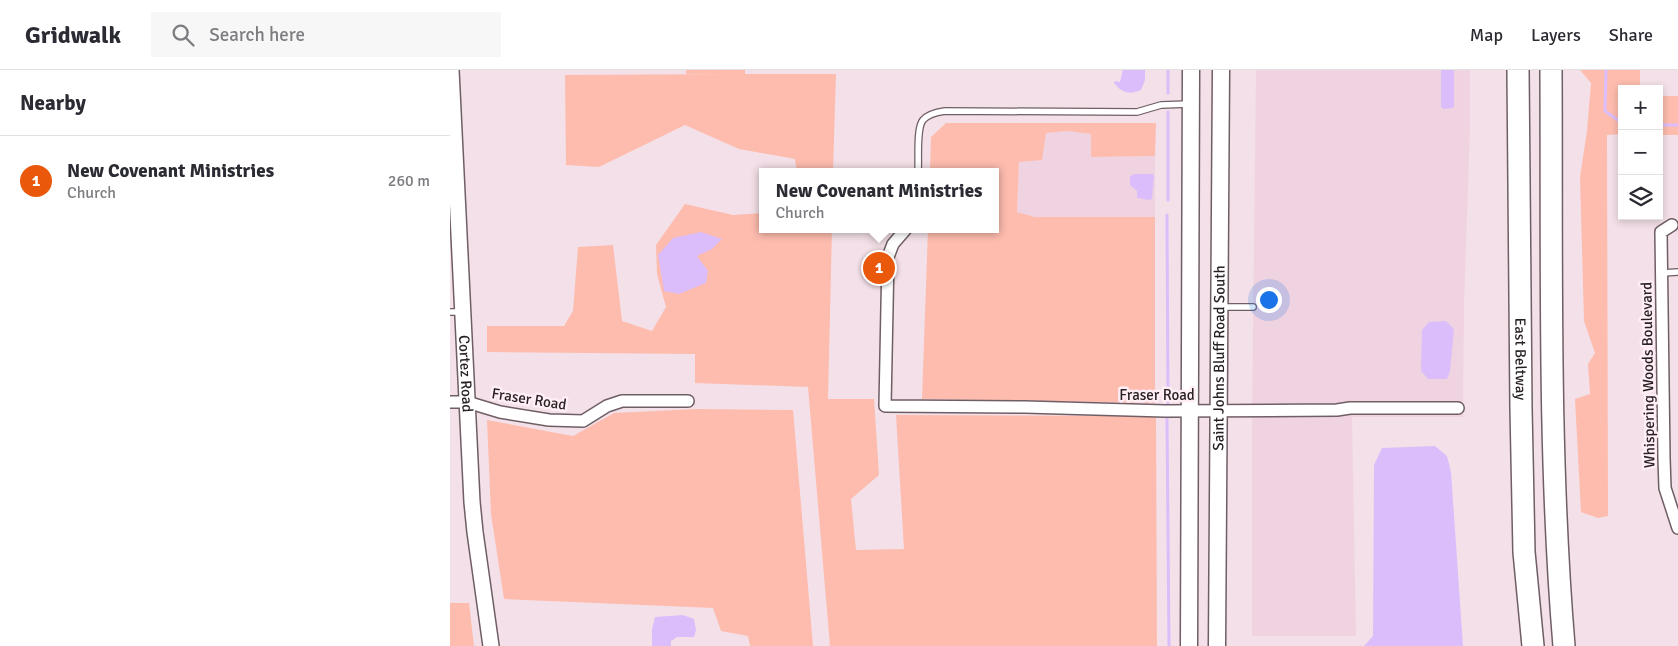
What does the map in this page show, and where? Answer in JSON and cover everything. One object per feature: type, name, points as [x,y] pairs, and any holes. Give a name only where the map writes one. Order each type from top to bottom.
[{"type":"highway","name":"East Beltway","points":[[1518,70],[1524,552],[1533,646]]},
{"type":"highway","points":[[1551,70],[1553,395],[1558,567],[1564,646]]},
{"type":"main road","name":"Saint Johns Bluff Road South","points":[[1189,646],[1192,70]]},
{"type":"main road","name":"Saint Johns Bluff Road South","points":[[1217,646],[1221,70]]},
{"type":"street","name":"Cortez Road","points":[[451,70],[456,312],[467,402],[475,532],[491,646]]},
{"type":"street","name":"Whispering Woods Boulevard","points":[[1675,223],[1661,232],[1665,488],[1677,522]]},
{"type":"street","name":"Fraser Road","points":[[903,233],[893,244],[888,257],[885,406],[1165,411],[1458,408]]},
{"type":"street","name":"Fraser Road","points":[[450,402],[467,402],[500,412],[549,420],[582,421],[607,406],[622,401],[688,401]]},
{"type":"lane","points":[[918,168],[920,127],[923,119],[945,110],[1136,112],[1161,105],[1192,104]]},
{"type":"lane","points":[[1662,273],[1678,272]]},
{"type":"lane","points":[[1220,307],[1253,307]]},
{"type":"shaded area","points":[[686,70],[745,70],[745,74],[836,74],[833,168],[796,168],[795,159],[739,149],[685,125],[599,167],[566,165],[565,75],[740,74],[686,74]]},
{"type":"shaded area","points":[[1123,70],[1145,70],[1145,80],[1141,90],[1126,92],[1114,83],[1115,81],[1120,82]]},
{"type":"shaded area","points":[[1256,70],[1470,70],[1463,417],[1352,417],[1356,636],[1252,636],[1252,417]]},
{"type":"shaded area","points":[[1441,70],[1454,70],[1454,107],[1452,108],[1444,109],[1441,107]]},
{"type":"shaded area","points":[[1580,70],[1640,70],[1640,85],[1618,85],[1618,134],[1607,135],[1608,516],[1598,518],[1581,512],[1575,399],[1590,394],[1588,364],[1595,353],[1584,321],[1580,177],[1587,131],[1591,83]]},
{"type":"shaded area","points":[[1663,96],[1678,96],[1678,135],[1663,135]]},
{"type":"shaded area","points":[[946,123],[1156,123],[1155,156],[1091,157],[1091,134],[1067,131],[1046,133],[1042,160],[1019,162],[1017,212],[1035,217],[1155,217],[1155,403],[922,399],[928,233],[999,233],[999,168],[930,168],[931,137]]},
{"type":"shaded area","points":[[1067,131],[1091,134],[1091,157],[1155,156],[1155,217],[1035,217],[1017,212],[1019,162],[1046,133]]},
{"type":"shaded area","points":[[1133,174],[1153,174],[1152,199],[1137,198],[1137,191],[1130,185],[1130,177]]},
{"type":"shaded area","points":[[685,204],[733,215],[759,213],[759,233],[832,233],[828,399],[874,399],[879,475],[851,499],[856,550],[904,549],[896,415],[1156,416],[1157,646],[830,646],[808,387],[695,383],[695,354],[487,352],[487,326],[564,326],[573,311],[578,247],[613,245],[622,321],[652,331],[666,307],[657,274],[656,245]]},
{"type":"shaded area","points":[[701,232],[722,239],[712,249],[697,256],[708,271],[706,283],[679,294],[664,291],[658,255],[673,238]]},
{"type":"shaded area","points":[[1446,321],[1454,329],[1450,371],[1447,379],[1428,379],[1421,371],[1422,330],[1429,322]]},
{"type":"shaded area","points":[[696,409],[793,410],[813,646],[750,646],[748,636],[721,631],[713,608],[504,599],[491,514],[487,420],[573,436],[614,413]]},
{"type":"shaded area","points":[[1435,446],[1447,456],[1451,472],[1463,646],[1364,646],[1373,636],[1374,465],[1382,448]]},
{"type":"shaded area","points":[[450,603],[469,603],[474,646],[450,646]]},
{"type":"shaded area","points":[[683,615],[694,619],[696,630],[694,637],[677,637],[671,641],[671,646],[652,646],[652,629],[655,617]]},
{"type":"waterway","points":[[1168,70],[1168,93]]},
{"type":"waterway","points":[[1606,70],[1605,111],[1618,120]]},
{"type":"waterway","points":[[1168,112],[1168,200]]},
{"type":"waterway","points":[[1663,125],[1678,125]]},
{"type":"waterway","points":[[1167,215],[1168,404]]},
{"type":"waterway","points":[[1167,418],[1169,646]]},
{"type":"place","name":"New Covenant Ministries","points":[[879,268]]}]
